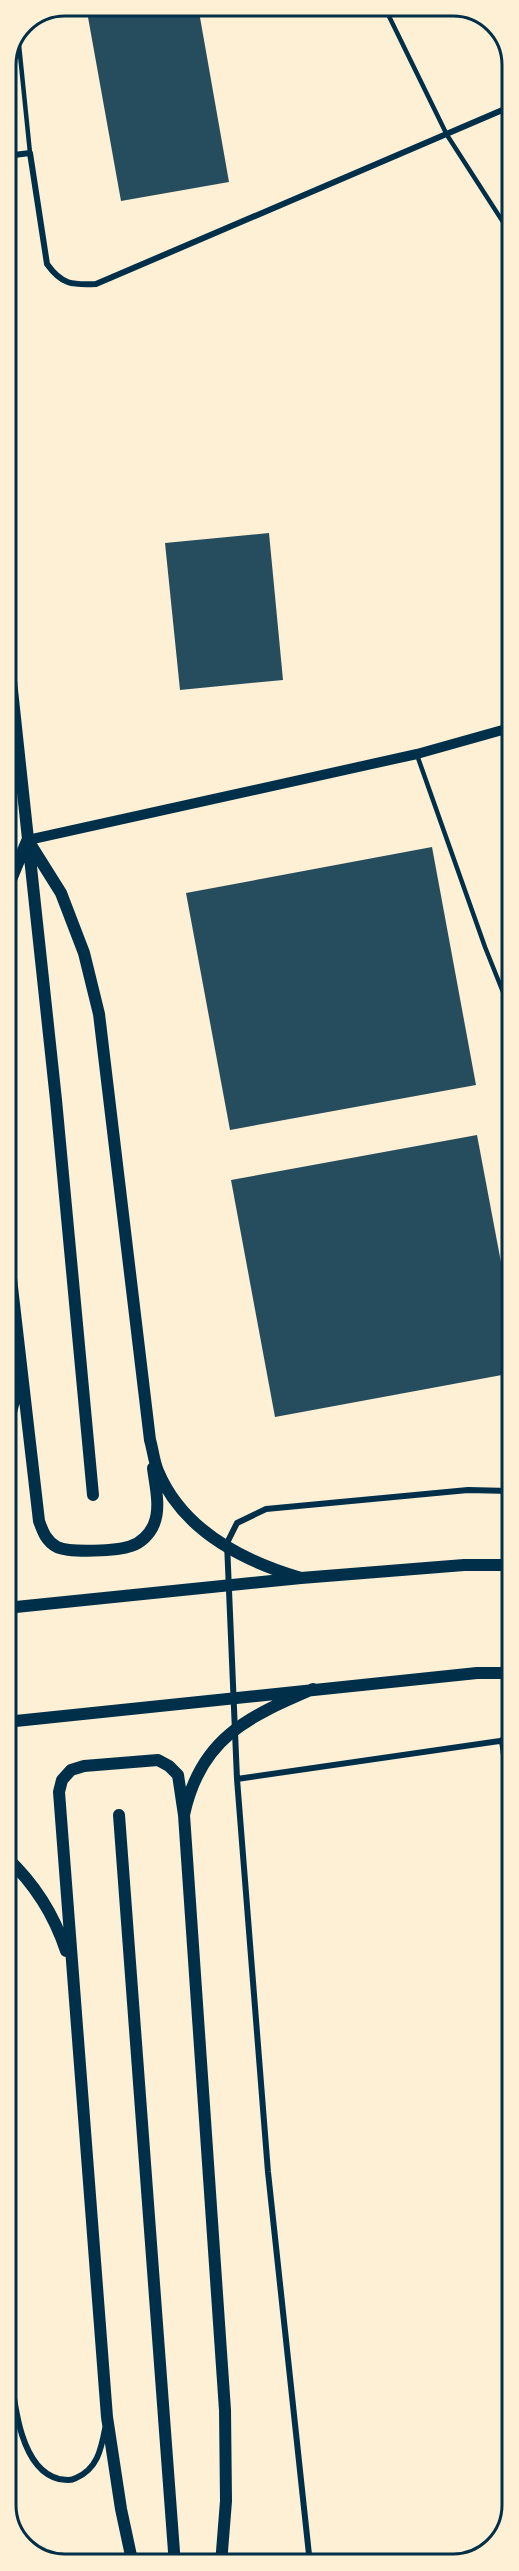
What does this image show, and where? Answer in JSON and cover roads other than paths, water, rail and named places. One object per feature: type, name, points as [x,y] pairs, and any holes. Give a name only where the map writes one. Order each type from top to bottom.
[{"type":"main road","points":[[16,730],[57,1112],[93,1495]]},
{"type":"main road","points":[[16,868],[28,840]]},
{"type":"main road","points":[[17,1326],[39,1521],[45,1537],[57,1546],[74,1551],[131,1546],[144,1539],[154,1524],[157,1507],[99,1014],[84,953],[61,893],[28,840]]},
{"type":"main road","points":[[17,1395],[21,1365]]},
{"type":"main road","points":[[150,1440],[158,1471],[172,1496],[190,1518],[214,1539],[240,1555],[264,1567],[301,1578]]},
{"type":"main road","points":[[17,1607],[301,1578],[464,1565],[502,1565]]},
{"type":"main road","points":[[17,1721],[313,1689],[477,1673],[502,1673]]},
{"type":"main road","points":[[184,1815],[189,1792],[202,1764],[225,1737],[260,1712],[313,1689]]},
{"type":"main road","points":[[131,2554],[121,2509],[107,2417],[59,1792],[62,1780],[71,1770],[84,1766],[158,1760],[170,1766],[178,1775],[184,1815],[225,2410],[226,2501],[222,2554]]},
{"type":"main road","points":[[119,1815],[174,2554]]},
{"type":"main road","points":[[17,1869],[42,1897],[59,1928],[72,1966]]},
{"type":"street","points":[[16,155],[30,153],[47,264],[57,277],[74,285],[96,284],[502,110]]},
{"type":"street","points":[[28,840],[417,753],[502,730]]},
{"type":"street","points":[[309,2554],[268,2172],[237,1779],[227,1543],[237,1523],[266,1509],[468,1490],[502,1491]]},
{"type":"street","points":[[237,1779],[502,1740]]},
{"type":"street","points":[[17,2410],[22,2440],[33,2463],[50,2476],[70,2481],[87,2474],[100,2454],[107,2417]]},
{"type":"lane","points":[[389,17],[447,135],[502,219]]},
{"type":"lane","points":[[19,49],[30,153]]},
{"type":"lane","points":[[417,753],[502,990]]}]
